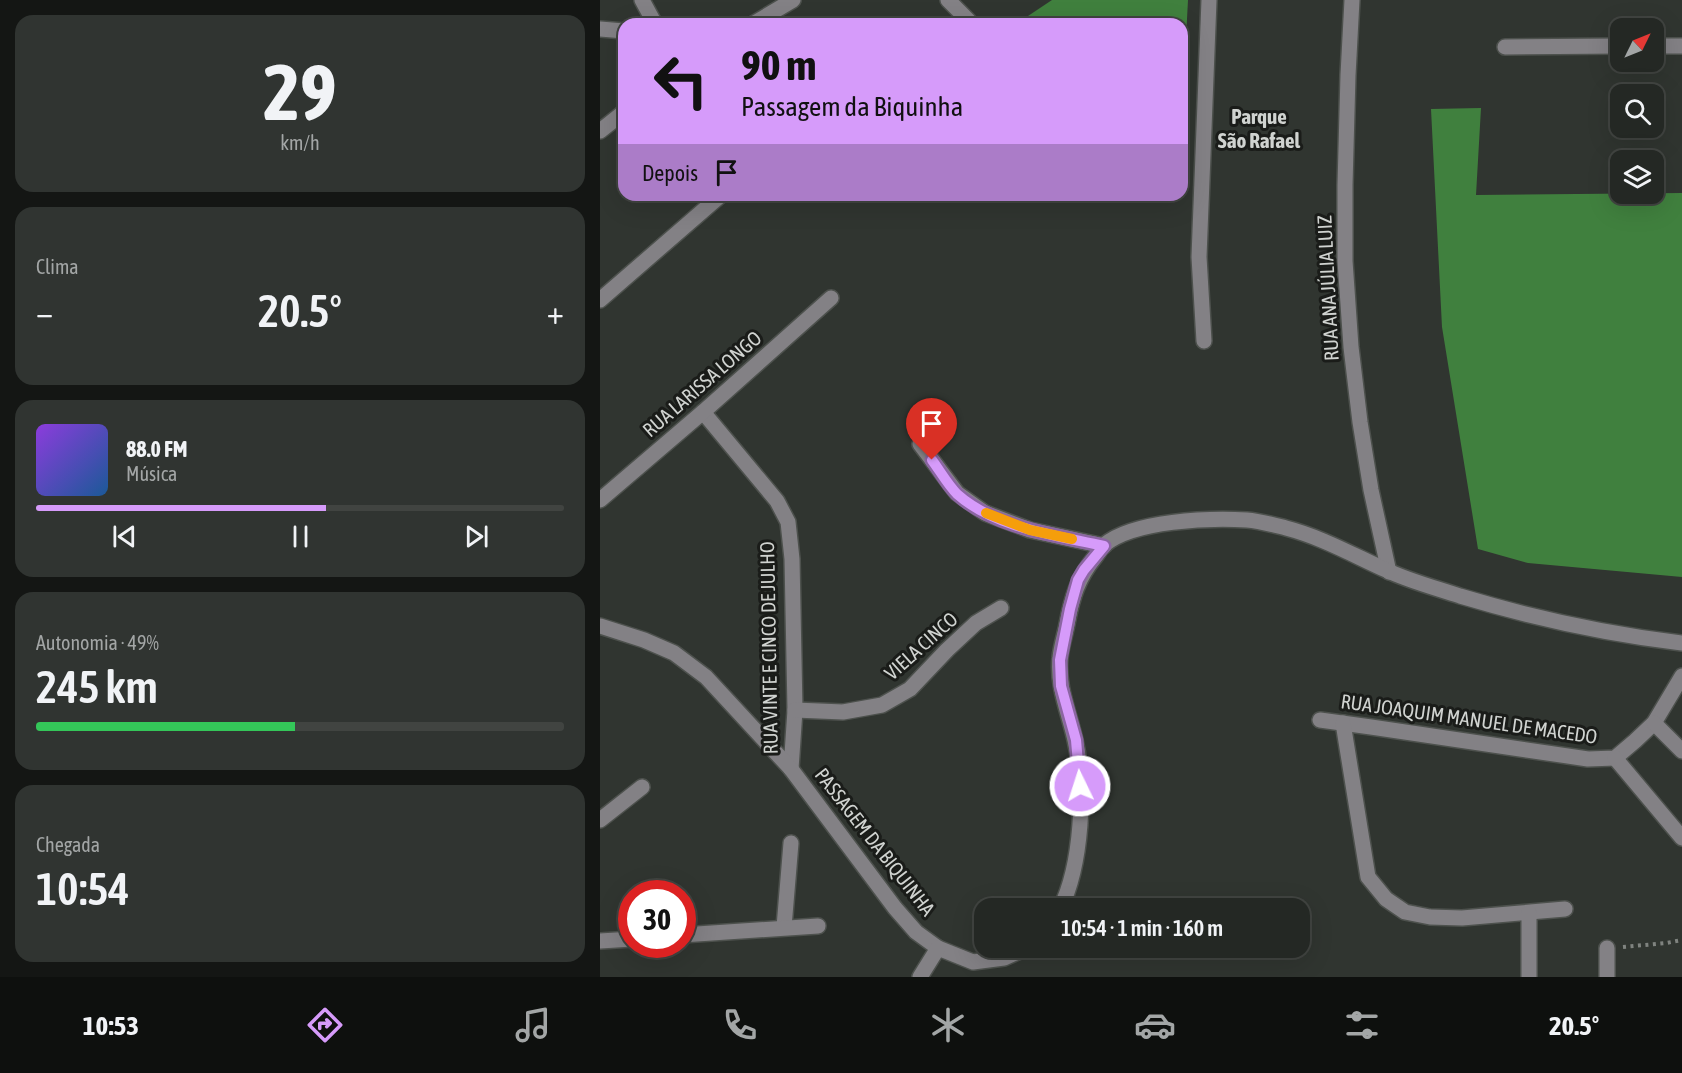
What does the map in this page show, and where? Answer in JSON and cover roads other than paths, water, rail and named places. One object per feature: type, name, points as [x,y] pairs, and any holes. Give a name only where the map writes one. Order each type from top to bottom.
[{"type":"street","points":[[642,0],[652,18]]},
{"type":"street","points":[[763,18],[793,0]]},
{"type":"street","points":[[948,0],[966,18]]},
{"type":"street","points":[[1204,341],[1199,257],[1209,0]]},
{"type":"street","name":"RUA ANA JÚLIA LUIZ","points":[[1352,0],[1345,185],[1345,261],[1351,347],[1360,422],[1371,490],[1389,572]]},
{"type":"street","points":[[600,29],[618,30]]},
{"type":"street","points":[[1505,47],[1610,46]]},
{"type":"street","points":[[1664,46],[1682,46]]},
{"type":"street","points":[[600,131],[618,117]]},
{"type":"street","points":[[600,300],[714,201]]},
{"type":"street","name":"RUA LARISSA LONGO","points":[[600,500],[831,298]]},
{"type":"street","name":"RUA VINTE E CINCO DE JULHO","points":[[703,412],[777,501],[788,522],[792,559],[795,710],[791,769]]},
{"type":"street","points":[[920,444],[957,493],[985,513],[1030,530],[1104,546]]},
{"type":"street","points":[[1066,898],[1077,852],[1081,807],[1076,740],[1061,686],[1060,660],[1078,580],[1104,546],[1124,533],[1151,525],[1190,521],[1249,520],[1287,528],[1319,539],[1389,572],[1460,596],[1545,619],[1631,637],[1682,643]]},
{"type":"street","name":"VIELA CINCO","points":[[795,710],[843,712],[882,705],[910,689],[976,624],[1000,608]]},
{"type":"street","name":"PASSAGEM DA BIQUINHA","points":[[600,626],[644,640],[674,653],[706,677],[791,769],[916,932],[938,948],[973,962],[1004,958]]},
{"type":"street","name":"RUA JOAQUIM MANUEL DE MACEDO","points":[[1320,720],[1588,759],[1615,758],[1654,723],[1682,676]]},
{"type":"street","points":[[1343,723],[1368,877],[1386,899],[1405,912],[1430,917],[1462,918],[1565,909]]},
{"type":"street","points":[[1654,723],[1682,751]]},
{"type":"street","points":[[1615,758],[1682,838]]},
{"type":"street","points":[[600,820],[642,787]]},
{"type":"street","points":[[784,927],[791,843]]},
{"type":"street","points":[[1529,913],[1529,977]]},
{"type":"street","points":[[696,934],[818,926]]},
{"type":"street","points":[[600,941],[618,940]]},
{"type":"street","points":[[920,977],[938,948]]},
{"type":"street","points":[[1607,948],[1607,977]]},
{"type":"district","name":"Parque São Rafael","points":[[1259,129]]}]
